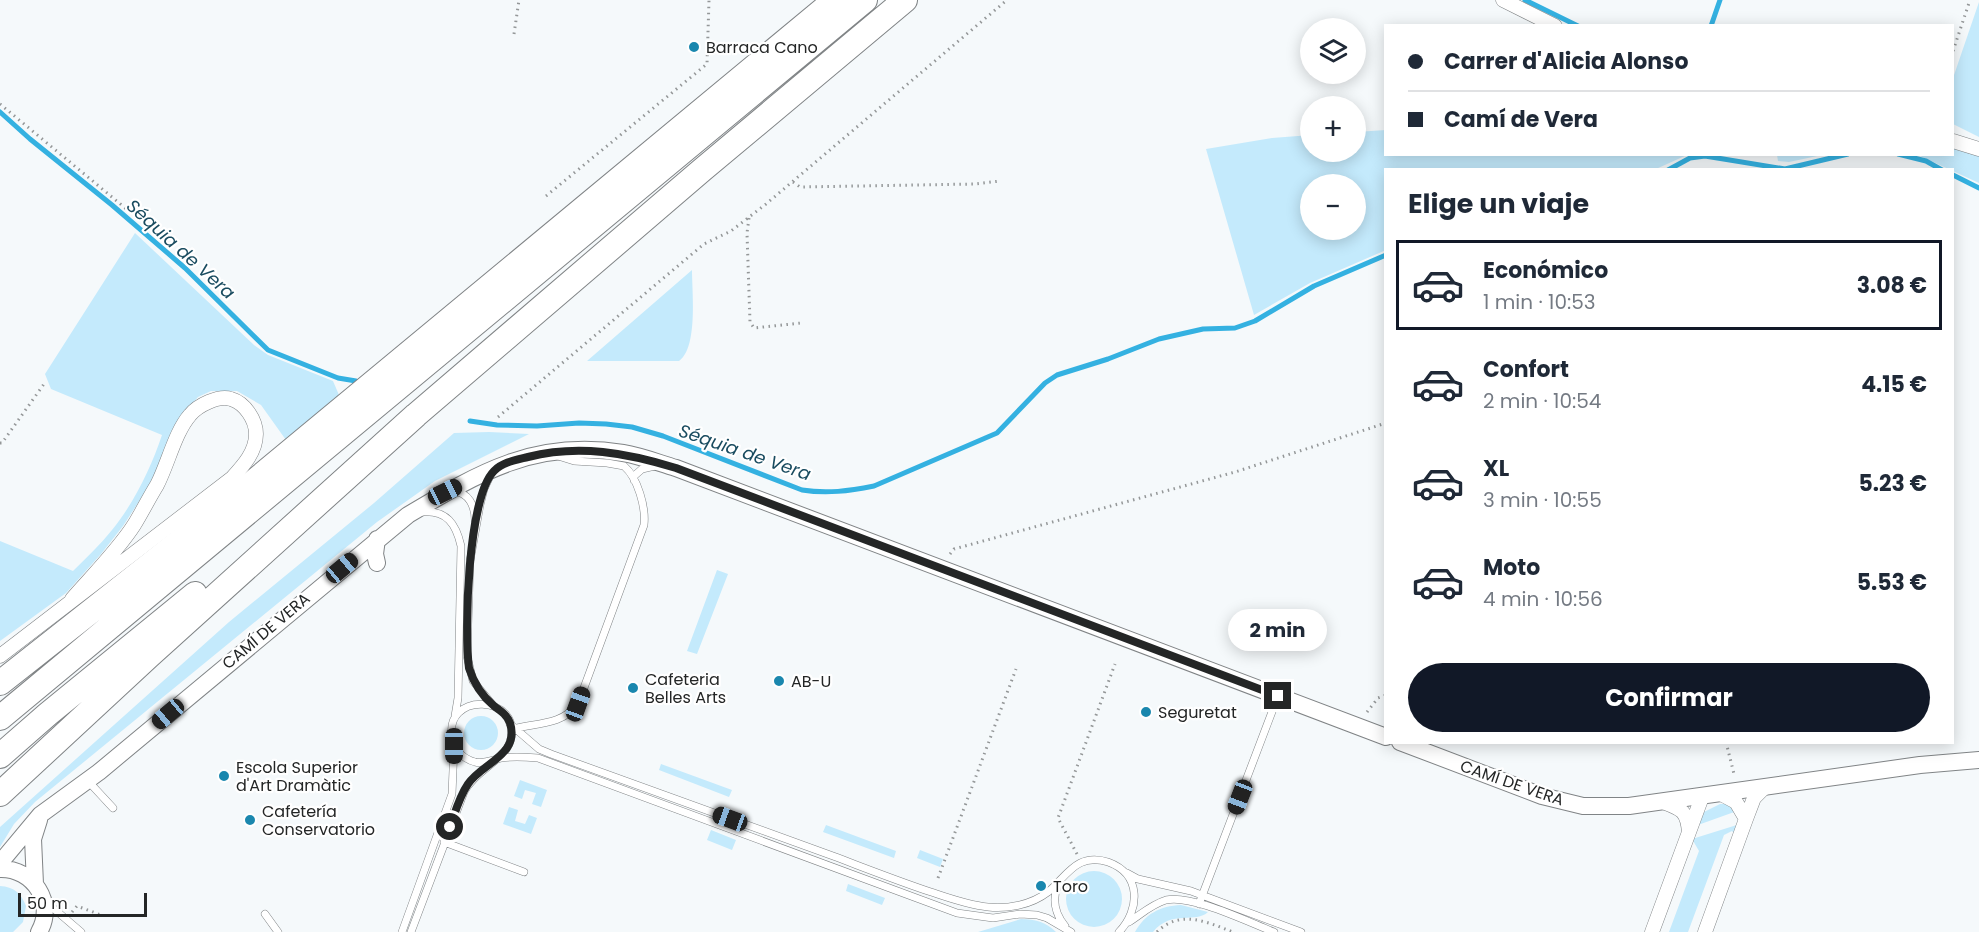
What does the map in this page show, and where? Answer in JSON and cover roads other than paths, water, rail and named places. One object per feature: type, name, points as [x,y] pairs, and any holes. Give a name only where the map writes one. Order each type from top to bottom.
[{"type":"highway","points":[[0,683],[228,503],[835,0]]},
{"type":"highway","points":[[0,718],[865,0]]},
{"type":"highway","points":[[3,794],[158,648],[416,416],[702,170],[905,0]]},
{"type":"highway","points":[[0,756],[48,714],[416,416]]},
{"type":"street","points":[[1503,0],[1551,24]]},
{"type":"street","points":[[1954,141],[1979,149]]},
{"type":"street","points":[[0,656],[232,478],[245,463],[256,434],[245,407],[230,398],[211,400],[190,414],[164,472],[133,526],[72,599]]},
{"type":"street","name":"CAMÍ DE VERA","points":[[0,863],[40,815],[87,781],[408,514],[445,492],[503,463],[544,453],[585,449],[643,458],[676,468],[1384,736]]},
{"type":"street","points":[[377,539],[375,554],[377,563]]},
{"type":"street","name":"CAMÍ DE VERA","points":[[1405,744],[1542,796],[1583,806],[1629,806],[1920,765],[1979,760]]},
{"type":"street","points":[[1705,932],[1754,798],[1765,787]]},
{"type":"street","points":[[1721,794],[1736,802],[1746,819]]},
{"type":"street","points":[[1652,932],[1702,797]]},
{"type":"street","points":[[1663,802],[1681,809],[1688,818],[1689,832]]},
{"type":"street","points":[[35,884],[33,839],[40,815]]},
{"type":"street","points":[[0,869],[18,871],[35,884],[41,893],[45,915],[39,932]]},
{"type":"lane","points":[[514,726],[558,719],[572,711],[578,704],[645,517],[634,480],[628,469],[619,464],[574,461],[544,453]]},
{"type":"lane","points":[[503,463],[490,475],[484,489],[475,531],[468,573],[467,656],[473,681],[480,692],[507,717],[526,739],[539,749],[902,882],[970,904],[988,907],[1021,905],[1047,892],[1070,868],[1082,862],[1095,860],[1108,862],[1138,879],[1178,887],[1301,932]]},
{"type":"lane","points":[[634,480],[638,472],[647,467],[676,468]]},
{"type":"lane","points":[[445,492],[458,491],[472,503],[475,514],[475,531]]},
{"type":"lane","points":[[402,932],[452,794],[454,746],[452,727],[458,698],[461,546],[458,531],[450,520],[441,514],[425,511],[408,514]]},
{"type":"lane","points":[[1199,904],[1278,696]]},
{"type":"lane","points":[[455,718],[460,711],[476,703],[494,706]]},
{"type":"lane","points":[[526,739],[524,729],[531,724]]},
{"type":"lane","points":[[411,932],[468,785],[479,772],[504,753],[514,726]]},
{"type":"lane","points":[[454,746],[460,754],[477,763],[512,757],[538,758],[966,915],[993,918],[1020,914],[1037,915],[1071,932]]},
{"type":"lane","points":[[87,781],[112,808]]},
{"type":"lane","points":[[444,842],[524,872]]},
{"type":"lane","points":[[1119,932],[1132,914],[1134,896],[1130,879],[1120,868]]},
{"type":"lane","points":[[1061,878],[1056,891],[1055,904],[1058,917],[1071,932]]},
{"type":"lane","points":[[1126,924],[1166,900],[1178,899],[1199,904],[1274,932]]},
{"type":"lane","points":[[44,904],[53,908],[81,932]]},
{"type":"lane","points":[[265,914],[278,932]]},
{"type":"waterway","points":[[1525,0],[1574,24]]},
{"type":"waterway","points":[[1712,24],[1720,0]]},
{"type":"waterway","name":"Séquia de Vera","points":[[0,112],[185,268],[268,350],[338,378],[356,381]]},
{"type":"waterway","name":"Séquia de Vera","points":[[1672,168],[1690,158],[1705,156]]},
{"type":"waterway","name":"Séquia de Vera","points":[[1705,156],[1779,168]]},
{"type":"waterway","name":"Séquia de Vera","points":[[1789,168],[1840,156]]},
{"type":"waterway","name":"Séquia de Vera","points":[[1906,156],[1926,161],[1938,168]]},
{"type":"waterway","name":"Séquia de Vera","points":[[1954,176],[1979,188]]},
{"type":"waterway","name":"Séquia de Vera","points":[[470,421],[497,425],[537,426],[579,423],[632,427],[663,436],[802,490],[829,492],[865,488],[997,433],[1045,383],[1057,375],[1108,359],[1159,339],[1203,329],[1235,328],[1255,321],[1314,286],[1384,256]]},
{"type":"place","name":"Barraca Cano","points":[[694,47]]},
{"type":"place","name":"AB-U","points":[[779,681]]},
{"type":"place","name":"Cafeteria Belles Arts","points":[[633,688]]},
{"type":"place","name":"Seguretat","points":[[1146,712]]},
{"type":"place","name":"Escola Superior d'Art Dramàtic","points":[[224,776]]},
{"type":"place","name":"Cafetería Conservatorio","points":[[250,820]]},
{"type":"place","name":"Toro","points":[[1041,886]]}]
